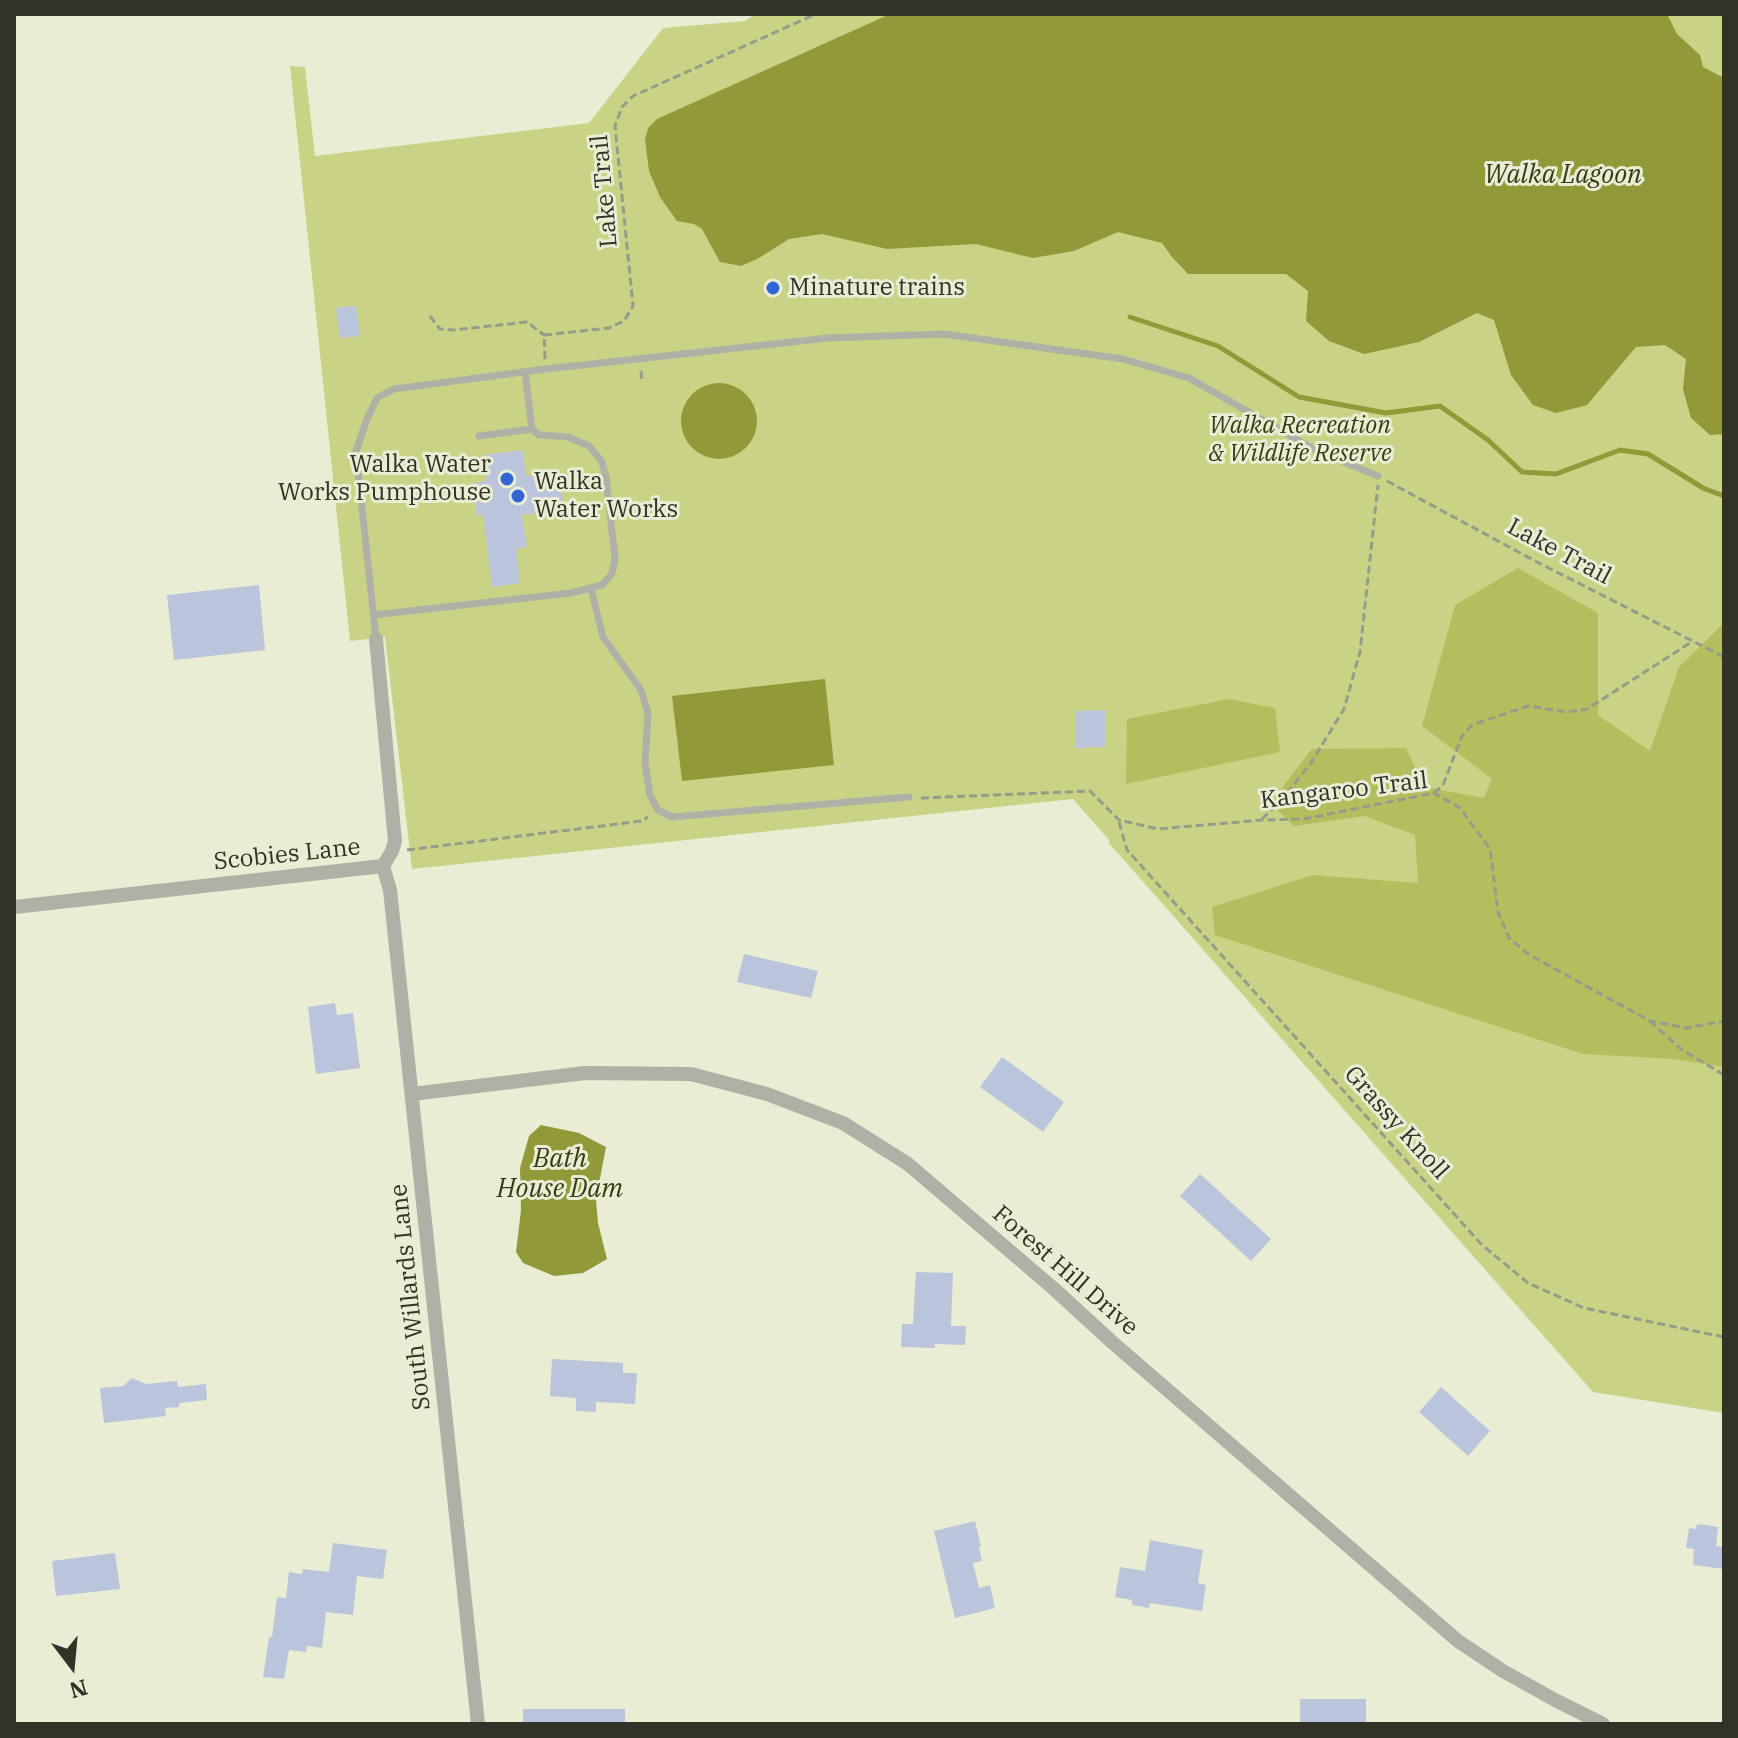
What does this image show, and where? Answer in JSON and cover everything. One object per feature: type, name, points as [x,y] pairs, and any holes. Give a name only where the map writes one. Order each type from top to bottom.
[{"type":"street","name":"Scobies Lane","points":[[14,907],[383,866],[395,841],[376,639]]},
{"type":"street","name":"South Willards Lane","points":[[383,866],[390,890],[478,1724]]},
{"type":"street","name":"Forest Hill Drive","points":[[412,1094],[585,1073],[691,1074],[767,1094],[843,1123],[908,1164],[1458,1641],[1503,1671],[1603,1724]]},
{"type":"lane","points":[[376,639],[356,451],[377,398],[394,389],[828,338],[944,334],[1123,359],[1189,378],[1317,451],[1378,476]]},
{"type":"lane","points":[[373,615],[591,589],[602,585],[612,574],[615,558],[602,462],[589,446],[568,437],[539,435],[532,429],[525,372]]},
{"type":"lane","points":[[479,436],[532,429]]},
{"type":"lane","points":[[591,589],[603,637],[641,690],[648,713],[645,763],[650,795],[658,810],[672,817],[909,797]]},
{"type":"path","name":"Lake Trail","points":[[544,335],[609,328],[624,321],[633,306],[615,126],[622,107],[633,96],[816,14]]},
{"type":"path","points":[[430,316],[440,329],[453,330],[527,322],[544,335],[546,369]]},
{"type":"path","points":[[642,376],[642,382]]},
{"type":"path","name":"Lake Trail","points":[[1378,476],[1537,562],[1724,657]]},
{"type":"path","points":[[1262,820],[1311,763],[1344,709],[1360,652],[1378,476]]},
{"type":"path","points":[[1434,793],[1443,785],[1462,736],[1472,725],[1528,706],[1567,712],[1587,709],[1693,641]]},
{"type":"path","points":[[909,797],[1090,791],[1119,820]]},
{"type":"path","name":"Kangaroo Trail","points":[[1119,820],[1158,829],[1304,819],[1434,793],[1460,808],[1490,849],[1498,912],[1509,938],[1528,954],[1650,1021],[1686,1028],[1724,1021]]},
{"type":"path","points":[[392,851],[642,821],[658,810]]},
{"type":"path","name":"Grassy Knoll","points":[[1119,820],[1127,850],[1482,1245],[1528,1283],[1584,1308],[1724,1337]]},
{"type":"path","points":[[1650,1021],[1681,1049],[1724,1075]]},
{"type":"green space","name":"Walka Recreation & Wildlife Reserve","points":[[756,14],[1724,14],[1724,1413],[1593,1392],[1073,799],[412,869],[385,637],[350,641],[290,66],[305,67],[315,156],[589,123],[663,28],[745,21]]},
{"type":"shaded area","points":[[1518,568],[1598,613],[1598,715],[1650,751],[1679,667],[1724,623],[1724,1067],[1674,1059],[1583,1054],[1215,935],[1212,907],[1313,875],[1418,883],[1415,835],[1365,816],[1294,826],[1270,803],[1312,749],[1406,748],[1424,787],[1484,798],[1492,779],[1422,726],[1455,605]]},
{"type":"shaded area","points":[[1229,699],[1275,708],[1280,752],[1126,784],[1127,719]]},
{"type":"water","name":"Walka Lagoon","points":[[890,14],[1667,14],[1677,34],[1700,55],[1703,67],[1724,78],[1724,434],[1710,435],[1691,418],[1683,389],[1686,359],[1665,345],[1636,347],[1587,405],[1556,413],[1533,405],[1511,375],[1494,320],[1477,313],[1419,342],[1364,354],[1329,341],[1306,321],[1308,291],[1286,274],[1188,274],[1162,243],[1118,232],[1074,251],[1033,258],[976,244],[887,249],[822,234],[789,239],[741,266],[720,262],[702,229],[677,221],[660,197],[649,171],[645,140],[648,128],[657,119]]},
{"type":"water","points":[[719,383],[734,386],[746,394],[754,406],[757,421],[754,436],[746,448],[734,456],[719,459],[704,456],[692,448],[684,436],[681,421],[684,406],[692,394],[704,386]]},
{"type":"water","points":[[825,679],[834,765],[682,781],[672,696]]},
{"type":"water","name":"Bath House Dam","points":[[541,1125],[579,1133],[606,1147],[596,1199],[607,1259],[583,1273],[554,1276],[523,1263],[516,1252],[521,1210],[520,1168],[529,1136]]},
{"type":"building","points":[[356,306],[360,336],[340,338],[336,308]]},
{"type":"building","name":"Walka Water Works","points":[[523,450],[526,476],[559,472],[563,509],[522,515],[527,547],[516,549],[520,583],[492,587],[483,515],[477,516],[473,483],[487,481],[484,455]]},
{"type":"building","points":[[259,585],[265,650],[174,660],[167,595]]},
{"type":"building","points":[[1105,710],[1105,747],[1075,748],[1075,711]]},
{"type":"building","points":[[744,954],[818,971],[811,998],[737,982]]},
{"type":"building","points":[[335,1003],[337,1015],[353,1013],[360,1068],[316,1074],[308,1007]]},
{"type":"building","points":[[1002,1057],[1064,1102],[1043,1132],[980,1087]]},
{"type":"building","points":[[1200,1174],[1271,1239],[1251,1261],[1180,1196]]},
{"type":"building","points":[[916,1272],[953,1273],[951,1326],[966,1326],[965,1345],[901,1347],[902,1324],[913,1324]]},
{"type":"building","points":[[552,1359],[623,1363],[623,1373],[637,1373],[635,1404],[596,1402],[596,1412],[576,1411],[576,1398],[550,1396]]},
{"type":"building","points":[[132,1378],[146,1384],[177,1381],[178,1387],[206,1384],[207,1400],[165,1408],[166,1416],[104,1423],[100,1388],[123,1386]]},
{"type":"building","points":[[1441,1387],[1490,1431],[1468,1456],[1419,1412]]},
{"type":"building","points":[[975,1521],[982,1561],[973,1563],[979,1588],[990,1585],[995,1608],[955,1618],[934,1531]]},
{"type":"building","points":[[1697,1524],[1718,1527],[1716,1546],[1724,1547],[1724,1569],[1693,1565],[1694,1549],[1686,1548],[1689,1528],[1696,1529]]},
{"type":"building","points":[[1150,1540],[1203,1550],[1198,1583],[1206,1585],[1202,1611],[1150,1603],[1149,1608],[1115,1597],[1120,1567],[1145,1571]]},
{"type":"building","points":[[333,1543],[387,1550],[383,1579],[357,1576],[353,1615],[326,1612],[322,1648],[307,1646],[306,1652],[289,1650],[284,1679],[263,1677],[277,1597],[286,1598],[289,1572],[302,1574],[303,1569],[329,1572]]},
{"type":"building","points":[[115,1553],[120,1589],[56,1596],[52,1561]]},
{"type":"building","points":[[1300,1699],[1366,1699],[1366,1724],[1300,1724]]},
{"type":"building","points":[[523,1709],[625,1709],[625,1724],[523,1724]]},
{"type":"waterway","points":[[1130,317],[1218,346],[1299,397],[1386,413],[1440,406],[1488,440],[1522,472],[1556,474],[1620,450],[1648,454],[1703,488],[1724,496]]},
{"type":"place","name":"Minature trains","points":[[773,288]]},
{"type":"place","name":"Walka Water Works Pumphouse","points":[[507,479]]},
{"type":"place","name":"Walka Water Works","points":[[518,496]]}]
